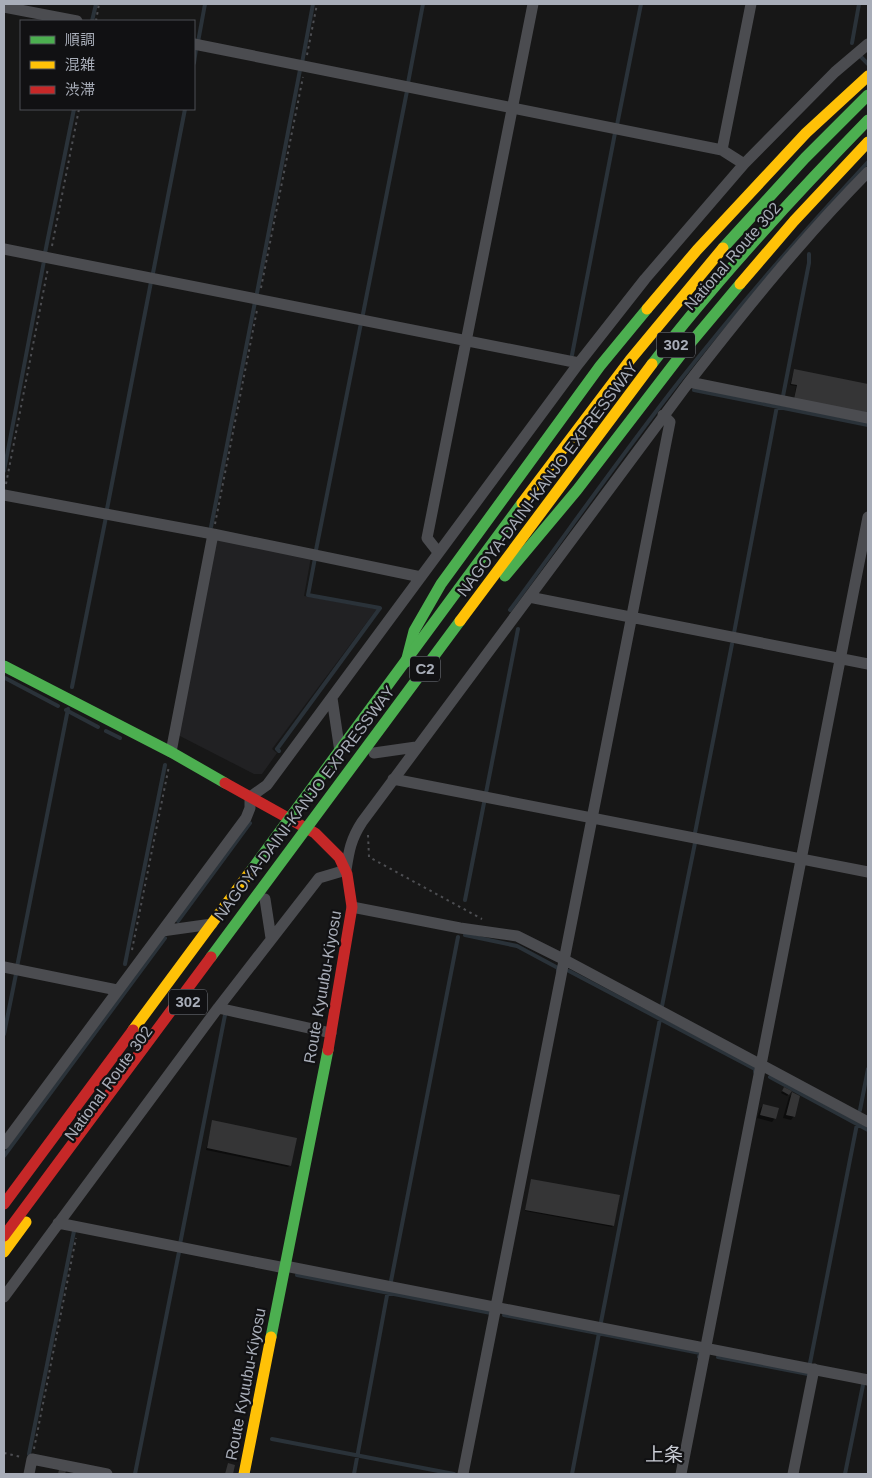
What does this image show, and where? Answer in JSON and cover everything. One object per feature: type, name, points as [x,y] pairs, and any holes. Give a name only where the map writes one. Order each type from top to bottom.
[{"type":"main road","points":[[400,717],[407,656],[414,631],[420,620],[442,584],[600,366],[691,257],[755,187],[806,133],[868,76]]},
{"type":"main road","name":"NAGOYA-DAINI-KANJO EXPRESSWAY","points":[[4,1204],[597,405],[657,328],[739,231],[788,176],[868,95]]},
{"type":"main road","name":"NAGOYA-DAINI-KANJO EXPRESSWAY","points":[[4,1236],[672,338],[764,228],[868,120]]},
{"type":"main road","name":"National Route 302","points":[[4,1252],[675,346],[806,196],[868,132]]},
{"type":"main road","points":[[504,576],[577,490],[695,337],[794,221],[868,142]]},
{"type":"main road","name":"Route Kyuubu-Kiyosu","points":[[4,666],[171,752],[315,833],[331,846],[346,870],[351,888],[352,907],[331,1033],[244,1474]]},
{"type":"street","points":[[438,552],[427,538],[533,4]]},
{"type":"street","points":[[722,150],[751,4]]},
{"type":"street","points":[[4,7],[73,20]]},
{"type":"street","points":[[195,44],[722,150],[744,164]]},
{"type":"street","points":[[4,1144],[246,818],[250,808],[250,797],[267,785],[579,363],[645,279],[744,164],[836,72],[868,44]]},
{"type":"street","points":[[4,1297],[218,1008],[318,878],[346,870],[353,836],[362,822],[688,382],[744,311],[802,244],[867,175]]},
{"type":"street","points":[[4,249],[579,363]]},
{"type":"street","points":[[688,382],[868,418]]},
{"type":"street","points":[[462,1474],[670,422],[663,415]]},
{"type":"street","points":[[5,490],[421,577]]},
{"type":"street","points":[[681,1474],[868,517]]},
{"type":"street","points":[[171,752],[213,534]]},
{"type":"street","points":[[529,597],[868,664]]},
{"type":"street","points":[[332,698],[346,790]]},
{"type":"street","points":[[374,753],[416,748]]},
{"type":"street","points":[[393,778],[868,872]]},
{"type":"street","points":[[265,899],[271,938]]},
{"type":"street","points":[[352,907],[460,928],[517,936],[868,1122]]},
{"type":"street","points":[[162,931],[251,918]]},
{"type":"street","points":[[4,967],[117,990]]},
{"type":"street","points":[[218,1008],[331,1033]]},
{"type":"street","points":[[58,1223],[868,1380]]},
{"type":"street","points":[[793,1474],[814,1369]]},
{"type":"street","points":[[29,1474],[32,1460],[107,1474]]},
{"type":"path","points":[[96,20],[99,4]]},
{"type":"path","points":[[213,534],[317,4]]},
{"type":"path","points":[[5,490],[79,110]]},
{"type":"path","points":[[131,958],[171,752]]},
{"type":"path","points":[[362,822],[368,828],[369,857],[482,919],[493,932]]},
{"type":"path","points":[[4,1453],[32,1460],[78,1227]]},
{"type":"shaded area","points":[[216,538],[311,557],[304,596],[377,609],[272,749],[277,753],[262,774],[254,774],[178,735]]},
{"type":"building","points":[[794,369],[868,384],[868,413],[794,399],[797,385],[791,384]]},
{"type":"building","points":[[784,1087],[792,1091],[789,1095],[782,1091]]},
{"type":"building","points":[[792,1092],[800,1096],[795,1117],[786,1115]]},
{"type":"building","points":[[763,1104],[779,1108],[776,1119],[760,1115]]},
{"type":"building","points":[[212,1120],[297,1138],[291,1166],[207,1148]]},
{"type":"building","points":[[531,1179],[620,1195],[614,1226],[525,1210]]},
{"type":"building","points":[[228,1463],[235,1465],[233,1474],[225,1474]]},
{"type":"building","points":[[59,1469],[66,1471],[65,1474],[58,1474]]},
{"type":"waterway","points":[[92,20],[96,4]]},
{"type":"waterway","points":[[198,42],[205,4]]},
{"type":"waterway","points":[[302,63],[313,4]]},
{"type":"waterway","points":[[408,83],[423,4]]},
{"type":"waterway","points":[[617,125],[641,4]]},
{"type":"waterway","points":[[852,43],[859,4]]},
{"type":"waterway","points":[[195,56],[196,49]]},
{"type":"waterway","points":[[861,57],[868,64]]},
{"type":"waterway","points":[[257,293],[300,70]]},
{"type":"waterway","points":[[363,314],[407,91]]},
{"type":"waterway","points":[[45,253],[74,110]]},
{"type":"waterway","points":[[153,273],[185,110]]},
{"type":"waterway","points":[[572,355],[615,133]]},
{"type":"waterway","points":[[510,610],[637,436],[703,351],[772,269],[868,162]]},
{"type":"waterway","points":[[783,396],[809,263],[809,254]]},
{"type":"waterway","points":[[4,471],[44,261],[40,260]]},
{"type":"waterway","points":[[107,509],[151,282]]},
{"type":"waterway","points":[[211,527],[255,302]]},
{"type":"waterway","points":[[316,550],[361,323]]},
{"type":"waterway","points":[[694,390],[868,425]]},
{"type":"waterway","points":[[734,633],[777,406]]},
{"type":"waterway","points":[[72,687],[106,517]]},
{"type":"waterway","points":[[279,751],[277,749],[380,608],[308,595],[315,558]]},
{"type":"waterway","points":[[486,793],[518,629]]},
{"type":"waterway","points":[[695,833],[732,644]]},
{"type":"waterway","points":[[5,678],[58,706]]},
{"type":"waterway","points":[[17,967],[68,709]]},
{"type":"waterway","points":[[66,710],[98,727]]},
{"type":"waterway","points":[[106,731],[120,738]]},
{"type":"waterway","points":[[125,964],[165,765]]},
{"type":"waterway","points":[[465,900],[484,803]]},
{"type":"waterway","points":[[178,921],[250,823]]},
{"type":"waterway","points":[[662,1006],[695,843]]},
{"type":"waterway","points":[[465,935],[517,946],[558,968],[558,971]]},
{"type":"waterway","points":[[391,1281],[458,937]]},
{"type":"waterway","points":[[4,1156],[165,938]]},
{"type":"waterway","points":[[569,971],[755,1069],[755,1072]]},
{"type":"waterway","points":[[4,1034],[16,974]]},
{"type":"waterway","points":[[180,1244],[225,1015]]},
{"type":"waterway","points":[[601,1322],[660,1019]]},
{"type":"waterway","points":[[860,1110],[868,1069]]},
{"type":"waterway","points":[[770,1077],[868,1130]]},
{"type":"waterway","points":[[810,1363],[857,1124]]},
{"type":"waterway","points":[[29,1454],[74,1231]]},
{"type":"waterway","points":[[135,1474],[179,1252]]},
{"type":"waterway","points":[[297,1275],[491,1313]]},
{"type":"waterway","points":[[354,1474],[388,1290]]},
{"type":"waterway","points":[[504,1315],[700,1353],[699,1357]]},
{"type":"waterway","points":[[572,1474],[599,1333]]},
{"type":"waterway","points":[[718,1357],[808,1374]]},
{"type":"waterway","points":[[845,1474],[863,1385]]},
{"type":"waterway","points":[[272,1439],[454,1474]]},
{"type":"traffic: fast","points":[[723,248],[805,158],[868,95]]},
{"type":"traffic: fast","points":[[652,364],[703,300],[868,120]]},
{"type":"traffic: fast","points":[[505,576],[577,490],[683,352],[740,284]]},
{"type":"traffic: fast","points":[[406,662],[414,631],[441,584],[600,366],[647,309]]},
{"type":"traffic: fast","points":[[250,872],[522,503]]},
{"type":"traffic: fast","points":[[211,957],[460,621]]},
{"type":"traffic: fast","points":[[4,666],[171,752],[225,783]]},
{"type":"traffic: fast","points":[[271,1337],[328,1050]]},
{"type":"traffic: slow","points":[[647,309],[697,250],[806,133],[868,76]]},
{"type":"traffic: slow","points":[[740,284],[794,221],[868,142]]},
{"type":"traffic: slow","points":[[522,503],[630,360],[723,248]]},
{"type":"traffic: slow","points":[[460,621],[652,364]]},
{"type":"traffic: slow","points":[[133,1030],[250,872]]},
{"type":"traffic: slow","points":[[4,1252],[26,1222]]},
{"type":"traffic: slow","points":[[244,1474],[271,1337]]},
{"type":"traffic: jam","points":[[225,783],[315,833],[339,857],[347,874],[352,907],[328,1050]]},
{"type":"traffic: jam","points":[[4,1236],[211,957]]},
{"type":"traffic: jam","points":[[4,1204],[133,1030]]},
{"type":"district","name":"上条","points":[[664,1454]]}]
